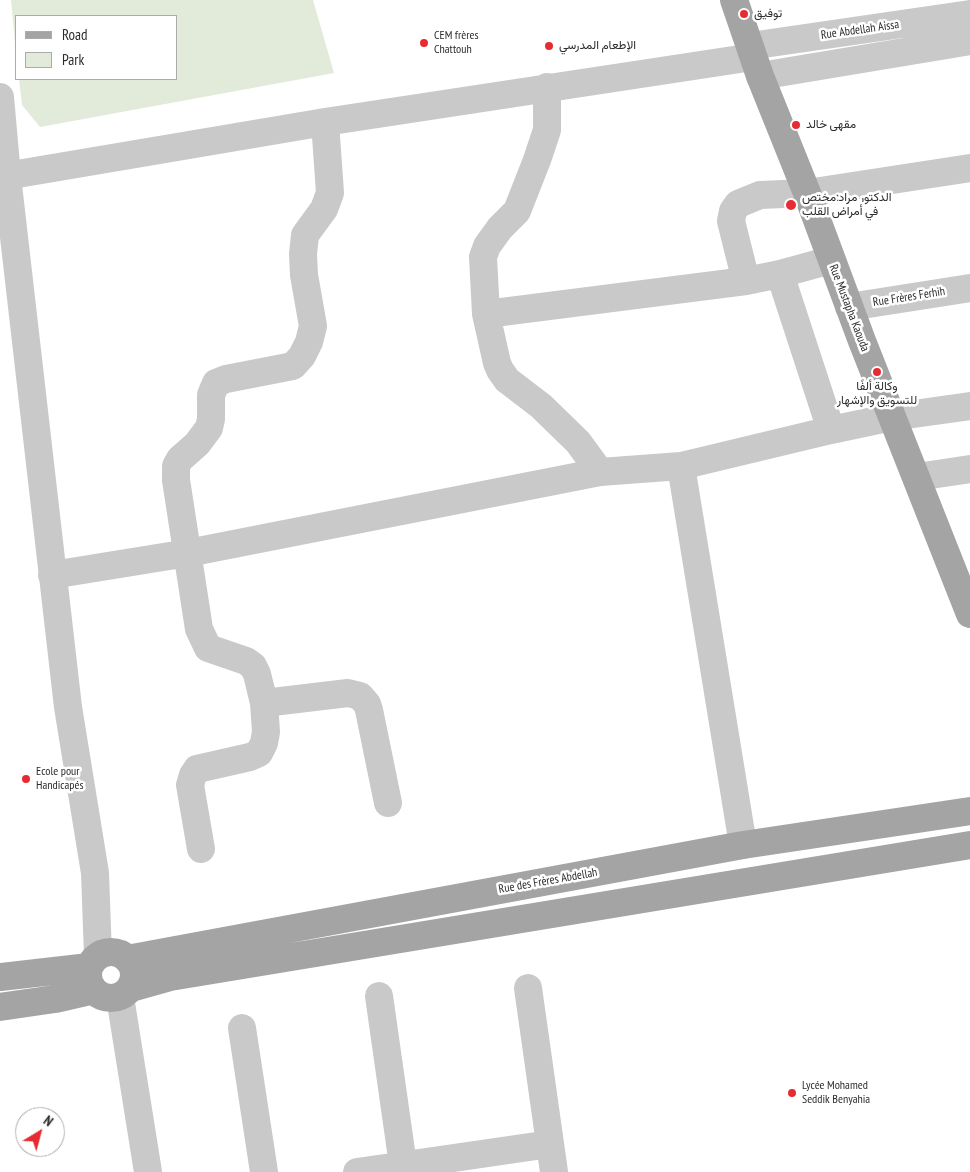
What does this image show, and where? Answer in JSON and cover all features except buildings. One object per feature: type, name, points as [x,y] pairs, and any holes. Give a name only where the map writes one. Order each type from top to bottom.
[{"type":"main road","name":"Rue Mustapha Kaouda","points":[[734,0],[754,59],[892,417],[965,586],[970,614]]},
{"type":"main road","name":"Rue des Frères Abdellah","points":[[0,976],[105,965],[743,845],[970,811]]},
{"type":"main road","points":[[125,992],[134,973],[132,965],[105,965],[98,995],[105,998],[125,992],[170,977],[970,845]]},
{"type":"main road","name":"Rue des Frères Abdellah","points":[[0,1007],[55,999],[105,965]]},
{"type":"street","name":"Rue Abdellah Aissa","points":[[754,59],[970,14]]},
{"type":"street","points":[[3,176],[548,87],[754,59],[970,41]]},
{"type":"street","points":[[548,87],[547,130],[538,160],[517,211],[500,228],[487,246],[483,257],[486,314],[497,363],[507,380],[542,406],[578,442],[600,472]]},
{"type":"street","points":[[0,97],[3,176],[68,707],[95,873],[105,965]]},
{"type":"street","points":[[201,849],[190,785],[193,775],[197,769],[250,757],[259,753],[264,743],[266,732],[264,703],[257,674],[253,666],[246,661],[208,648],[199,629],[176,480],[176,466],[180,459],[201,440],[209,428],[211,419],[210,395],[216,383],[226,379],[292,366],[302,356],[309,342],[313,326],[304,275],[303,254],[305,235],[324,209],[330,192],[325,122]]},
{"type":"street","points":[[746,281],[730,221],[732,211],[738,204],[760,195],[807,193],[970,168]]},
{"type":"street","points":[[486,314],[746,281],[831,260]]},
{"type":"street","points":[[780,274],[831,430]]},
{"type":"street","name":"Rue Frères Ferhih","points":[[849,307],[970,288]]},
{"type":"street","points":[[52,575],[188,553],[600,472],[681,466],[892,417],[970,406]]},
{"type":"street","points":[[681,466],[743,845]]},
{"type":"street","points":[[917,477],[970,469]]},
{"type":"street","points":[[264,703],[348,693],[360,696],[367,704],[369,710],[388,803]]},
{"type":"street","points":[[528,988],[554,1172]]},
{"type":"street","points":[[125,992],[148,1172]]},
{"type":"street","points":[[379,996],[404,1168]]},
{"type":"street","points":[[242,1028],[264,1172]]},
{"type":"street","points":[[358,1172],[404,1168],[550,1144]]},
{"type":"green space","points":[[11,0],[313,0],[334,73],[40,127],[22,105],[19,80],[178,80],[178,15],[15,15],[15,43]]},
{"type":"place","name":"توفيق","points":[[744,14]]},
{"type":"place","name":"CEM frères Chattouh","points":[[424,43]]},
{"type":"place","name":"الإطعام المدرسي","points":[[549,46]]},
{"type":"place","name":"مقهى خالد","points":[[796,125]]},
{"type":"place","name":"الدكتور مراد:مختص في أمراض القلب","points":[[791,205]]},
{"type":"place","name":"وكالة ألفًا للتسويق والإشهار","points":[[877,372]]},
{"type":"place","name":"Ecole pour Handicapés","points":[[26,779]]},
{"type":"place","name":"Lycée Mohamed Seddik Benyahia","points":[[792,1093]]}]
